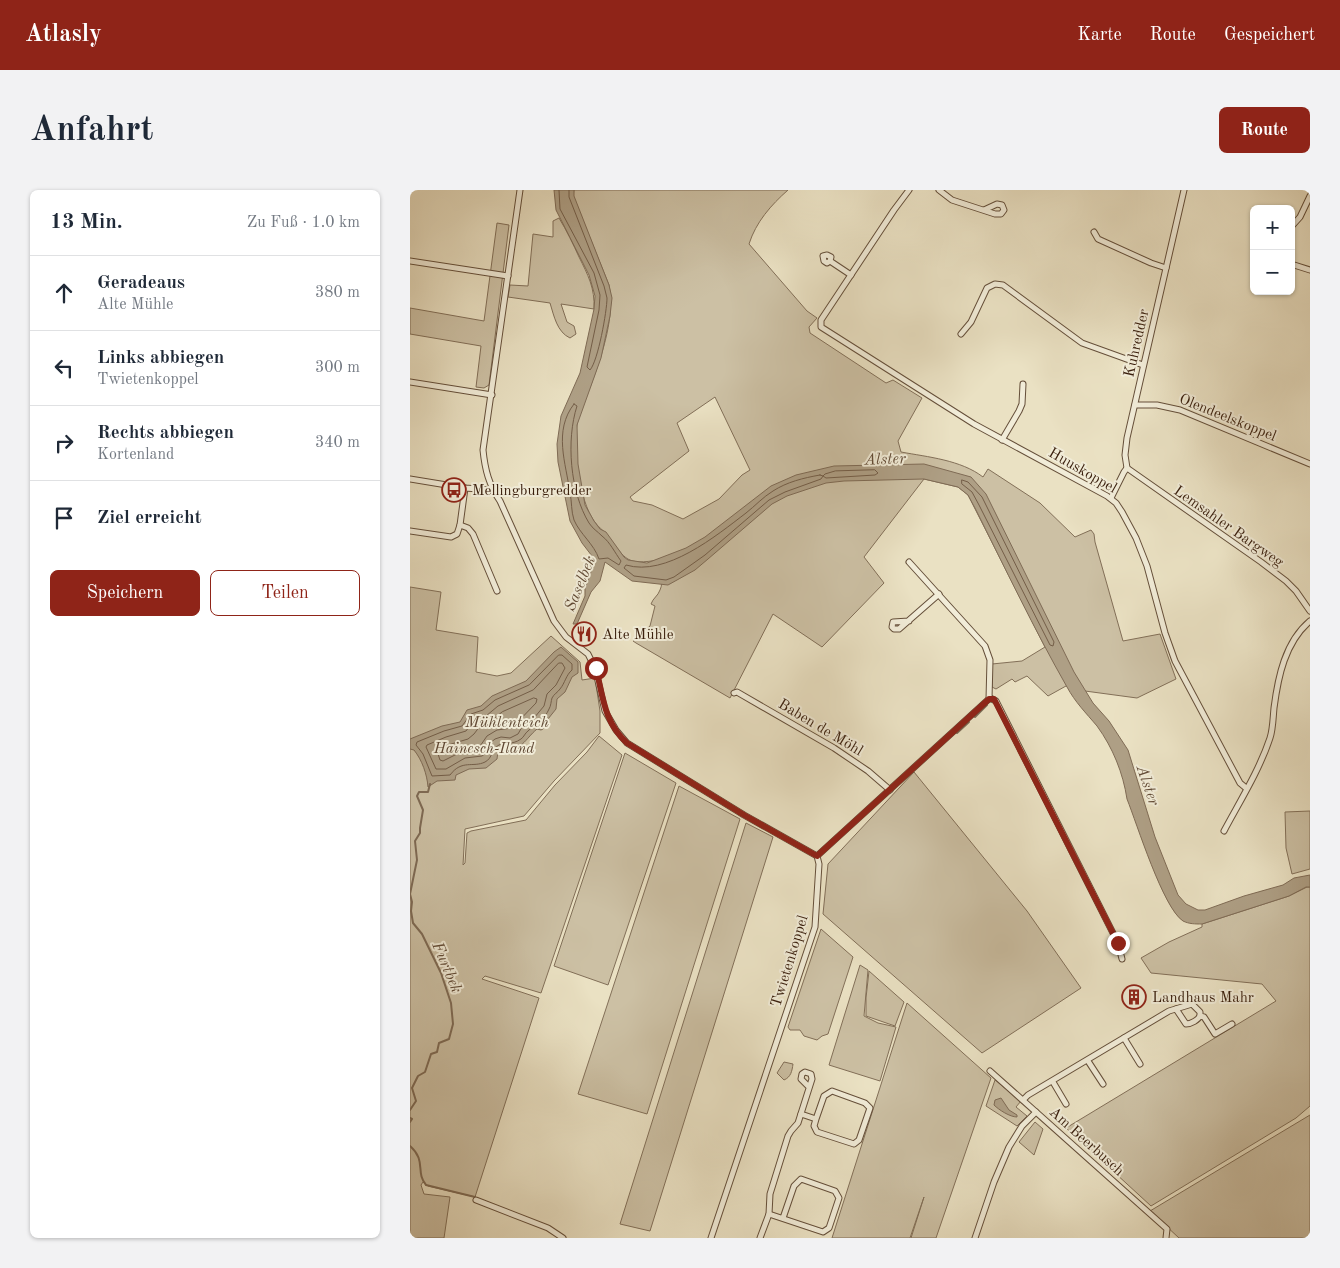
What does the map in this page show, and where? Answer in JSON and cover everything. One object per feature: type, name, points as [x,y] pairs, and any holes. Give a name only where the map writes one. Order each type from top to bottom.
[{"type":"street","points":[[520,190],[483,450],[485,468],[492,490],[500,501],[554,621],[566,636],[586,652],[596,668],[605,711],[621,737],[653,760],[817,856],[991,699],[990,660],[985,646],[909,562]]},
{"type":"street","points":[[830,261],[851,275],[909,190]]},
{"type":"street","points":[[939,190],[952,200],[984,210]]},
{"type":"street","name":"Kuhredder","points":[[1128,468],[1125,456],[1143,365],[1184,190]]},
{"type":"street","points":[[1295,223],[1300,217],[1310,196]]},
{"type":"street","points":[[1094,232],[1098,239],[1151,264],[1166,268]]},
{"type":"street","points":[[410,261],[508,276]]},
{"type":"street","points":[[1295,265],[1310,270]]},
{"type":"street","name":"Huuskoppel","points":[[851,275],[821,320],[820,325],[823,330],[934,400],[1002,440],[1111,498],[1122,512],[1142,550],[1167,641],[1175,661],[1240,783],[1246,788]]},
{"type":"street","points":[[961,334],[971,322],[987,288],[995,284],[1003,285],[1082,343],[1143,365]]},
{"type":"street","points":[[410,382],[492,395]]},
{"type":"street","points":[[1002,440],[1020,411],[1023,384]]},
{"type":"street","name":"Olendeelskoppel","points":[[1135,405],[1157,405],[1180,410],[1310,464]]},
{"type":"street","points":[[1111,498],[1128,468]]},
{"type":"street","name":"Lemsahler Bargweg","points":[[1128,468],[1261,562],[1296,592],[1310,611]]},
{"type":"street","points":[[410,479],[465,488],[492,490]]},
{"type":"street","points":[[410,532],[451,537],[457,534],[465,488]]},
{"type":"street","points":[[460,525],[468,528],[473,534],[497,591]]},
{"type":"street","points":[[909,620],[939,594]]},
{"type":"street","points":[[1224,831],[1261,763],[1271,736],[1276,693],[1282,666],[1292,642],[1310,621]]},
{"type":"street","name":"Baben de Möhl","points":[[734,692],[834,748],[868,771],[890,790]]},
{"type":"street","points":[[991,699],[996,701],[1118,943],[1122,959]]},
{"type":"street","name":"Twietenkoppel","points":[[711,1238],[815,927],[817,856]]},
{"type":"street","points":[[1023,1100],[1028,1095],[1053,1082],[1169,1011],[1192,1004],[1200,1012],[1200,1016],[1204,1017],[1215,1034],[1232,1024]]},
{"type":"street","points":[[1176,1009],[1186,1024],[1200,1016]]},
{"type":"street","points":[[1124,1038],[1140,1064]]},
{"type":"street","points":[[1088,1060],[1103,1084]]},
{"type":"street","name":"Am Beerbusch","points":[[990,1071],[1168,1231],[1166,1238]]},
{"type":"street","points":[[1053,1082],[1066,1104]]},
{"type":"street","points":[[760,1238],[769,1214],[768,1200],[788,1136],[798,1123],[809,1087]]},
{"type":"street","points":[[832,1092],[865,1103],[870,1108],[859,1140],[854,1144],[817,1132],[814,1126],[816,1119],[824,1096],[832,1092]]},
{"type":"street","points":[[976,1238],[994,1182],[1009,1147],[1022,1126],[1036,1112]]},
{"type":"street","points":[[800,1114],[816,1119]]},
{"type":"street","points":[[769,1214],[823,1232],[829,1228],[839,1198],[835,1191],[801,1179],[794,1186],[783,1218]]},
{"type":"street","points":[[476,1200],[548,1228],[563,1238]]},
{"type":"green space","points":[[574,190],[788,190],[765,214],[749,244],[807,311],[817,318],[809,327],[810,333],[886,383],[893,380],[922,398],[898,441],[901,452],[955,463],[983,477],[988,469],[1040,503],[1075,537],[1091,530],[1094,534],[1123,641],[1160,634],[1176,679],[1137,698],[1085,691],[1066,686],[1048,696],[1027,676],[1015,682],[1012,679],[996,689],[992,687],[992,664],[1022,661],[1045,647],[968,495],[958,487],[924,479],[864,557],[884,583],[822,647],[773,614],[730,698],[633,641],[650,626],[655,606],[651,604],[658,594],[662,583],[659,560],[640,562],[633,561],[624,556],[594,521],[581,488],[576,461],[577,425],[581,408],[604,346],[609,321],[610,297],[609,285],[573,196]],"holes":[[[715,397],[750,470],[742,475],[719,499],[683,519],[652,505],[633,501],[630,497],[689,451],[677,423]]]},
{"type":"green space","points":[[559,218],[588,276],[594,301],[594,309],[561,304],[567,322],[574,326],[576,334],[570,338],[559,328],[550,303],[508,297],[510,285],[528,286],[533,234],[553,237],[553,221]]},
{"type":"green space","points":[[497,223],[509,225],[489,385],[484,388],[476,387],[481,346],[410,334],[410,308],[484,321]]},
{"type":"green space","name":"Hainesch-Iland","points":[[410,587],[441,592],[436,630],[478,637],[476,672],[497,676],[511,673],[551,636],[580,662],[582,680],[595,678],[600,711],[600,733],[554,781],[524,816],[465,829],[463,865],[465,863],[467,833],[526,820],[599,736],[622,755],[541,993],[485,976],[482,979],[539,998],[475,1197],[428,1186],[423,1182],[421,1185],[424,1194],[450,1197],[444,1238],[410,1238]]},
{"type":"green space","points":[[625,753],[676,783],[608,985],[554,966]]},
{"type":"green space","points":[[914,772],[1027,911],[1081,988],[982,1053],[823,914],[828,864]]},
{"type":"green space","points":[[679,786],[740,819],[647,1114],[578,1094]]},
{"type":"green space","points":[[1310,811],[1310,869],[1292,874],[1286,848],[1285,812]]},
{"type":"green space","points":[[746,823],[773,837],[650,1231],[620,1224]]},
{"type":"green space","points":[[1310,887],[1310,1106],[1296,1118],[1151,1206],[1066,1128],[1276,1001],[1262,984],[1151,973],[1141,958],[1169,942],[1202,927],[1202,924],[1289,896]]},
{"type":"green space","points":[[821,929],[853,957],[828,1034],[817,1040],[804,1036],[800,1030],[790,1030],[788,1027]]},
{"type":"green space","points":[[860,965],[868,970],[864,1016],[878,1023],[896,1027],[880,1081],[829,1065]]},
{"type":"green space","points":[[869,971],[904,1002],[895,1026],[866,1016]]},
{"type":"green space","points":[[907,1003],[991,1078],[936,1238],[911,1238],[924,1197],[910,1238],[832,1238]]},
{"type":"green space","points":[[784,1062],[793,1064],[790,1075],[784,1080],[777,1073]]},
{"type":"green space","points":[[995,1080],[1021,1101],[1016,1107],[1027,1116],[1017,1126],[986,1106]]},
{"type":"green space","points":[[1310,1115],[1310,1238],[1179,1238],[1150,1211]]},
{"type":"green space","points":[[1035,1122],[1043,1129],[1034,1155],[1019,1142]]},
{"type":"water","points":[[554,190],[574,190],[574,196],[609,285],[612,298],[601,358],[577,425],[578,464],[585,505],[600,529],[606,532],[624,557],[628,560],[647,563],[686,548],[705,537],[771,486],[796,475],[834,466],[924,464],[971,477],[986,494],[1074,672],[1093,703],[1109,721],[1128,750],[1155,837],[1178,895],[1186,904],[1198,910],[1205,910],[1283,885],[1294,878],[1310,875],[1310,887],[1306,887],[1289,896],[1202,924],[1185,922],[1175,913],[1151,864],[1127,799],[1120,770],[1103,734],[1070,692],[1031,621],[968,495],[958,487],[924,479],[844,481],[826,483],[787,496],[772,504],[695,570],[668,585],[632,581],[605,562],[600,581],[591,592],[577,624],[573,624],[585,596],[585,589],[594,563],[592,556],[582,543],[570,521],[558,462],[557,444],[561,416],[580,373],[594,309],[595,296],[589,275],[556,210]]},
{"type":"water","name":"Mühlenteich","points":[[561,647],[578,662],[578,673],[572,677],[565,692],[557,699],[556,709],[544,724],[543,729],[537,729],[519,746],[502,748],[498,751],[497,759],[486,768],[469,769],[456,775],[455,780],[437,781],[428,787],[422,763],[414,750],[410,749],[410,739],[442,726],[460,722],[467,710],[481,706],[492,696],[526,681]]},
{"type":"water","points":[[1001,1098],[1009,1110],[1017,1115],[1017,1117],[1005,1113],[994,1105],[995,1100]]},
{"type":"waterway","points":[[975,717],[987,705]]},
{"type":"waterway","points":[[957,733],[969,722]]},
{"type":"waterway","name":"Furtbek","points":[[410,1110],[416,1101],[412,1088],[418,1076],[425,1072],[431,1054],[437,1052],[439,1043],[449,1039],[453,1024],[451,1003],[441,973],[422,934],[413,923],[411,911],[412,902],[410,894],[417,860],[415,841],[420,833],[423,810],[417,796],[419,792],[428,792],[430,784]]},
{"type":"waterway","name":"Furtbek","points":[[410,1118],[412,1119],[410,1122]]},
{"type":"waterway","points":[[410,1146],[418,1157],[421,1176],[426,1185],[475,1197]]},
{"type":"place","name":"Mellingburgredder","points":[[454,490]]},
{"type":"place","name":"Alte Mühle","points":[[584,634]]},
{"type":"place","name":"Landhaus Mahr","points":[[1134,997]]},
{"type":"route","points":[[596,668],[605,711],[616,730],[627,743],[744,815],[817,856],[989,699],[994,699],[1118,943]]},
{"type":"water label","name":"Alster","points":[[885,458]]},
{"type":"water label","name":"Saselbek","points":[[579,583]]},
{"type":"water label","name":"Alster","points":[[1149,785]]}]
